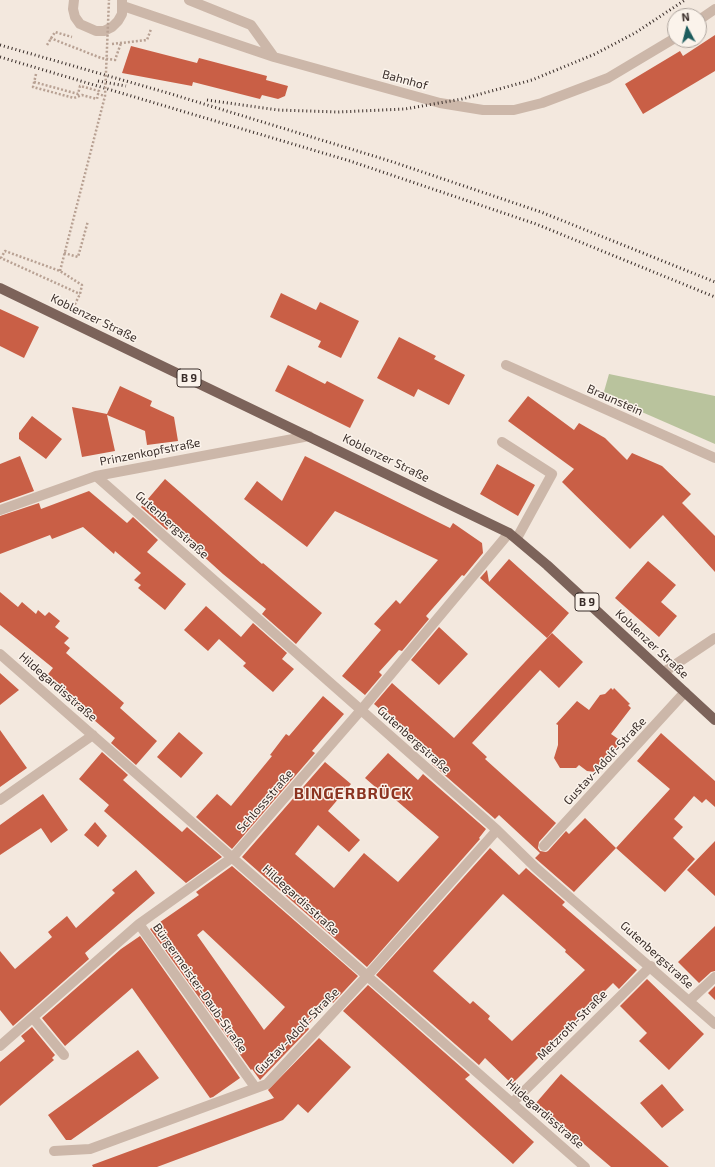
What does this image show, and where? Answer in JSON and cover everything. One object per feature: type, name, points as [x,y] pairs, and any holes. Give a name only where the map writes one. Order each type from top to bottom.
[{"type":"main road","name":"Koblenzer Straße","points":[[0,288],[309,436],[513,536],[715,720]]},
{"type":"street","name":"Bahnhof","points":[[74,0],[73,9],[75,17],[80,24],[96,31],[104,31],[112,27],[122,14],[122,3],[155,18],[274,56],[440,103],[483,110],[514,110],[542,104],[608,78],[667,43]]},
{"type":"street","points":[[189,0],[251,24],[274,56]]},
{"type":"street","name":"Braunstein","points":[[506,365],[715,458]]},
{"type":"street","name":"Prinzenkopfstraße","points":[[0,510],[96,476],[309,436]]},
{"type":"street","name":"Schlossstraße","points":[[1,1042],[33,1018],[139,924],[233,857],[513,536],[552,474],[502,442]]},
{"type":"street","name":"Gutenbergstraße","points":[[96,476],[497,830],[536,868],[651,966],[715,1024]]},
{"type":"street","points":[[664,672],[715,638]]},
{"type":"street","name":"Hildegardisstraße","points":[[0,654],[585,1167]]},
{"type":"street","name":"Gustav-Adolf-Straße","points":[[544,846],[685,692]]},
{"type":"street","points":[[0,800],[93,735]]},
{"type":"street","name":"Gustav-Adolf-Straße","points":[[54,1151],[90,1149],[255,1087],[267,1084],[367,976],[497,830]]},
{"type":"street","name":"Bürgermeister-Daub-Straße","points":[[139,924],[255,1087]]},
{"type":"street","name":"Metzroth-Straße","points":[[512,1103],[651,966]]},
{"type":"street","points":[[689,1001],[715,977]]},
{"type":"street","points":[[33,1018],[64,1056]]},
{"type":"path","points":[[60,271],[105,96],[108,59],[109,0]]},
{"type":"path","points":[[48,45],[50,38],[101,58],[115,60],[121,43],[148,40],[155,18]]},
{"type":"path","points":[[34,82],[78,94],[80,86],[99,91],[97,99],[82,95],[74,98],[33,87],[34,82],[36,74]]},
{"type":"path","points":[[98,94],[105,96]]},
{"type":"path","points":[[64,253],[78,257],[88,221]]},
{"type":"path","points":[[5,251],[60,271],[82,285],[80,294],[1,258],[5,251]]},
{"type":"green space","points":[[609,374],[715,396],[715,444],[603,395]]},
{"type":"building","points":[[715,35],[715,71],[643,114],[625,84],[680,51],[683,56],[695,48],[707,48],[707,40]]},
{"type":"building","points":[[131,46],[197,63],[199,58],[267,76],[266,80],[288,86],[285,96],[278,99],[262,95],[260,99],[193,82],[192,86],[122,73]]},
{"type":"building","points":[[281,293],[316,310],[320,302],[359,321],[341,358],[318,347],[321,341],[270,317]]},
{"type":"building","points":[[0,309],[39,327],[24,358],[0,346]]},
{"type":"building","points":[[399,337],[436,356],[434,359],[465,375],[449,405],[418,389],[414,397],[377,378]]},
{"type":"building","points":[[288,365],[325,384],[327,381],[364,400],[350,428],[275,391]]},
{"type":"building","points":[[120,386],[152,401],[150,406],[174,417],[178,441],[147,445],[145,431],[107,415],[115,451],[82,457],[72,407],[107,414]]},
{"type":"building","points":[[528,396],[574,430],[579,423],[605,438],[627,460],[632,453],[662,466],[691,494],[682,503],[715,536],[715,572],[663,515],[630,549],[562,482],[574,469],[508,421]]},
{"type":"building","points":[[32,416],[62,439],[46,459],[19,439],[19,433]]},
{"type":"building","points":[[20,456],[34,491],[0,503],[0,464]]},
{"type":"building","points":[[305,456],[450,528],[453,523],[482,543],[483,553],[464,576],[462,575],[426,616],[429,619],[402,651],[399,650],[379,672],[382,675],[365,695],[342,676],[381,630],[374,624],[396,600],[400,604],[438,560],[335,511],[307,547],[244,499],[257,481],[282,501]]},
{"type":"building","points":[[497,464],[535,485],[518,516],[480,494]]},
{"type":"building","points":[[165,479],[262,564],[263,563],[322,613],[296,644],[262,614],[266,609],[223,574],[170,526],[167,530],[141,507]]},
{"type":"building","points":[[89,491],[127,523],[133,517],[158,540],[147,552],[186,584],[165,610],[138,588],[141,585],[134,580],[141,573],[115,551],[114,554],[83,527],[52,539],[50,535],[0,554],[0,516],[39,503],[41,509]]},
{"type":"building","points":[[509,559],[569,613],[547,638],[480,578],[487,570],[489,582]]},
{"type":"building","points":[[648,561],[676,585],[661,602],[677,616],[659,637],[615,598]]},
{"type":"building","points":[[0,592],[18,607],[22,602],[36,614],[38,610],[45,616],[49,612],[60,621],[55,627],[69,638],[64,643],[70,648],[66,653],[124,703],[120,708],[157,741],[136,765],[111,743],[115,738],[45,678],[53,668],[0,625]]},
{"type":"building","points":[[206,606],[241,637],[253,623],[287,653],[282,659],[294,669],[273,692],[243,666],[246,663],[219,639],[208,651],[184,630]]},
{"type":"building","points":[[439,627],[468,654],[439,685],[411,660]]},
{"type":"building","points":[[552,633],[583,662],[559,688],[540,670],[472,743],[487,757],[485,759],[556,823],[539,842],[538,848],[540,851],[548,851],[566,831],[569,834],[585,818],[616,848],[574,892],[535,858],[540,853],[499,815],[495,819],[432,764],[436,758],[374,704],[392,683],[454,738]]},
{"type":"building","points":[[0,673],[19,690],[0,705]]},
{"type":"building","points":[[611,688],[613,690],[614,688],[630,704],[628,705],[631,708],[611,734],[624,743],[595,772],[587,771],[579,765],[576,768],[560,768],[554,758],[558,745],[558,725],[556,724],[577,701],[589,710],[600,695],[605,694]]},
{"type":"building","points":[[323,696],[344,714],[312,751],[315,753],[232,849],[196,817],[217,794],[231,806],[272,756],[270,755],[286,734],[289,736]]},
{"type":"building","points":[[0,730],[27,768],[0,787]]},
{"type":"building","points":[[179,732],[203,753],[181,778],[157,757]]},
{"type":"building","points":[[661,733],[715,781],[715,807],[706,799],[702,803],[694,796],[674,819],[683,827],[673,838],[695,859],[665,892],[616,848],[670,789],[637,761]]},
{"type":"building","points":[[102,752],[128,775],[123,780],[160,813],[182,832],[187,827],[222,857],[186,883],[104,811],[109,805],[79,779]]},
{"type":"building","points":[[388,753],[418,780],[423,774],[486,829],[479,838],[480,839],[367,967],[242,857],[325,762],[351,784],[328,811],[360,840],[349,852],[318,825],[295,854],[334,888],[364,853],[398,882],[439,837],[390,795],[388,798],[365,778]]},
{"type":"building","points":[[43,794],[68,830],[51,843],[41,828],[0,855],[0,825]]},
{"type":"building","points":[[95,822],[107,836],[98,847],[84,835]]},
{"type":"building","points":[[715,841],[715,896],[687,870]]},
{"type":"building","points":[[490,848],[519,875],[526,868],[565,902],[562,905],[637,970],[619,989],[613,983],[512,1084],[485,1058],[479,1065],[376,975]],"holes":[[[503,894],[566,950],[565,952],[585,970],[512,1041],[488,1019],[490,1016],[473,1001],[470,1004],[433,971]]]},
{"type":"building","points":[[232,866],[358,976],[333,1003],[331,1000],[307,1026],[309,1029],[260,1080],[252,1069],[251,1070],[150,929],[199,895],[196,892]],"holes":[[[203,930],[285,1007],[264,1030],[197,935]]]},
{"type":"building","points":[[136,870],[155,893],[85,953],[89,959],[13,1026],[0,1010],[0,951],[15,969],[52,937],[48,932],[67,916],[76,928],[115,893],[112,890]]},
{"type":"building","points":[[715,926],[715,971],[711,972],[699,983],[678,962]]},
{"type":"building","points":[[140,936],[240,1078],[213,1097],[210,1098],[132,988],[65,1046],[42,1018],[121,949]]},
{"type":"building","points":[[647,979],[704,1034],[669,1070],[639,1041],[647,1033],[620,1006]]},
{"type":"building","points":[[368,985],[470,1075],[465,1079],[534,1142],[513,1164],[343,1011]]},
{"type":"building","points":[[715,986],[715,1000],[708,993]]},
{"type":"building","points":[[32,1027],[55,1055],[52,1058],[54,1060],[0,1106],[0,1062],[25,1041],[21,1036]]},
{"type":"building","points":[[319,1038],[351,1067],[308,1113],[298,1104],[283,1120],[157,1167],[93,1167],[92,1165],[274,1098],[268,1090]]},
{"type":"building","points":[[138,1050],[159,1078],[71,1140],[66,1140],[48,1115]]},
{"type":"building","points":[[561,1074],[669,1167],[611,1167],[536,1103]]},
{"type":"building","points":[[662,1084],[684,1110],[662,1128],[640,1103]]},
{"type":"railway","points":[[207,100],[278,110],[338,112],[405,109],[462,99],[532,80],[595,54],[635,33],[685,0]]},
{"type":"railway","points":[[0,45],[168,93],[390,161],[541,212],[715,282]]},
{"type":"railway","points":[[0,57],[350,161],[536,224],[715,297]]},
{"type":"railway","points":[[98,81],[126,86]]},
{"type":"district","name":"BINGERBRÜCK","points":[[353,794]]}]
